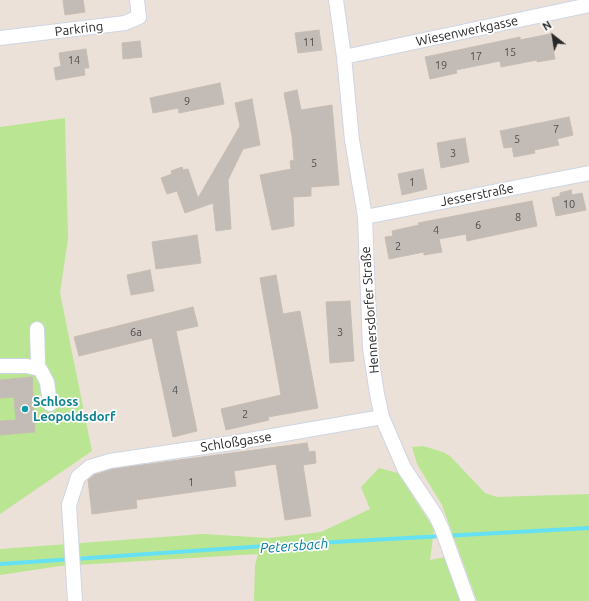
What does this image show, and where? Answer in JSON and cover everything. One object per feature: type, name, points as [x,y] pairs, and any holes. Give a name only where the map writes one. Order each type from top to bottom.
[{"type":"street","name":"Parkring","points":[[0,38],[125,23],[139,16],[137,0]]},
{"type":"street","name":"Hennersdorfer Straße","points":[[336,0],[344,57],[352,140],[364,217],[370,348],[382,417],[404,468],[436,516],[451,552],[468,601]]},
{"type":"street","name":"Wiesenwerkgasse","points":[[344,57],[589,5]]},
{"type":"street","name":"Jesserstraße","points":[[364,217],[589,173]]},
{"type":"street","points":[[35,368],[38,363],[37,329]]},
{"type":"street","points":[[0,366],[40,369],[47,382],[50,404]]},
{"type":"street","name":"Schloßgasse","points":[[75,601],[69,505],[78,477],[90,467],[110,461],[238,442],[382,417]]},
{"type":"green space","points":[[65,118],[68,239],[60,293],[92,451],[0,514],[0,127]]},
{"type":"green space","points":[[423,446],[443,452],[450,456],[485,493],[497,497],[589,494],[589,601],[477,601],[442,505],[417,464],[412,447]]},
{"type":"green space","points":[[379,468],[398,473],[434,529],[430,560],[445,557],[461,601],[254,601],[255,565],[258,554],[60,566],[0,575],[0,549],[203,534],[269,538],[321,532],[370,509],[361,487]]},
{"type":"building","points":[[63,0],[83,0],[85,12],[65,15]]},
{"type":"building","points":[[319,30],[322,50],[298,53],[295,33]]},
{"type":"building","points":[[550,34],[555,59],[537,62],[537,60],[501,67],[500,61],[456,70],[457,73],[430,79],[425,57],[520,37],[520,40]]},
{"type":"building","points":[[140,41],[142,57],[123,59],[122,43]]},
{"type":"building","points":[[86,49],[89,68],[84,68],[85,75],[56,80],[54,68],[61,66],[59,53]]},
{"type":"building","points":[[220,83],[224,104],[179,113],[178,108],[153,113],[150,98]]},
{"type":"building","points":[[297,90],[301,110],[332,105],[339,185],[311,187],[311,196],[293,197],[294,226],[272,230],[260,175],[291,169],[290,161],[294,160],[292,136],[284,93]]},
{"type":"building","points":[[252,99],[260,145],[243,149],[228,180],[231,229],[216,231],[213,203],[185,213],[177,191],[167,194],[161,178],[172,174],[171,171],[182,167],[183,170],[188,169],[198,198],[240,126],[235,103]]},
{"type":"building","points":[[569,117],[573,135],[557,139],[559,145],[534,150],[535,153],[514,157],[512,147],[504,148],[500,131]]},
{"type":"building","points":[[465,138],[469,162],[441,168],[437,143]]},
{"type":"building","points":[[423,169],[427,189],[402,195],[398,174]]},
{"type":"building","points":[[571,190],[572,195],[582,193],[586,210],[556,216],[552,198],[560,196],[560,193]]},
{"type":"building","points":[[532,201],[537,226],[467,241],[466,234],[439,239],[442,252],[424,255],[424,252],[389,259],[385,237],[393,236],[392,231],[419,225],[418,223]]},
{"type":"building","points":[[197,235],[201,263],[156,269],[152,242]]},
{"type":"building","points":[[150,270],[154,291],[131,295],[127,275]]},
{"type":"building","points":[[276,275],[283,314],[300,311],[318,408],[268,417],[269,420],[226,430],[221,409],[281,395],[260,278]]},
{"type":"building","points":[[350,301],[354,361],[330,363],[326,302]]},
{"type":"building","points":[[193,307],[198,326],[176,331],[197,431],[173,437],[152,338],[79,356],[74,337]]},
{"type":"building","name":"Schloss Leopoldsdorf","points":[[32,377],[35,432],[0,435],[0,421],[16,420],[14,397],[0,398],[0,380]]},
{"type":"building","points":[[307,443],[309,452],[315,451],[316,463],[303,465],[311,516],[285,520],[276,464],[234,471],[236,486],[136,500],[137,508],[92,514],[88,480],[94,475],[112,469]]},
{"type":"waterway","name":"Petersbach","points":[[0,564],[280,545],[589,528]]},
{"type":"place","name":"Schloss Leopoldsdorf","points":[[25,409]]}]
